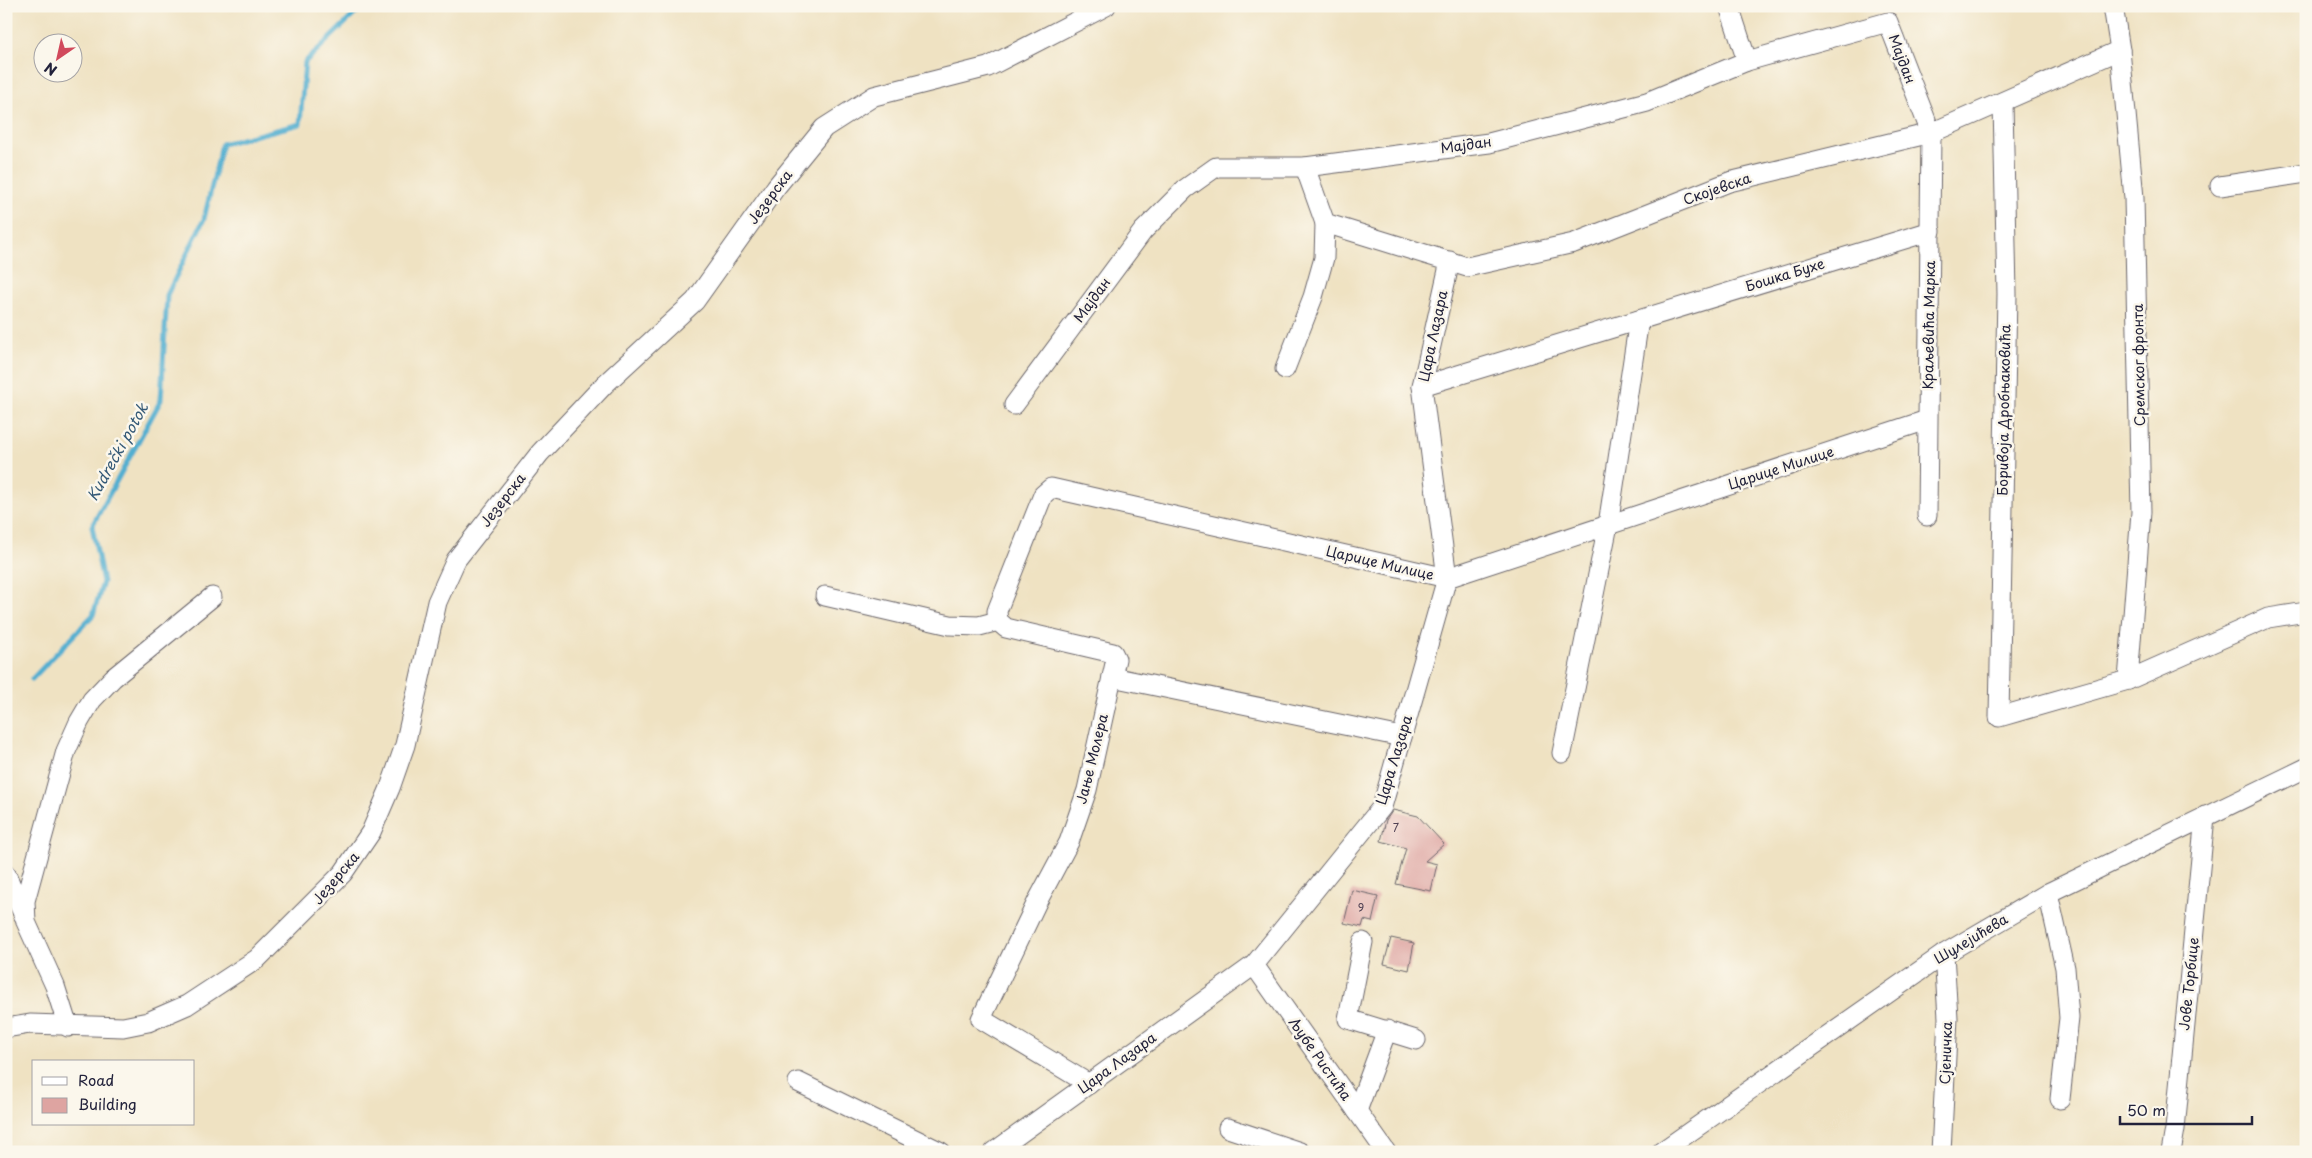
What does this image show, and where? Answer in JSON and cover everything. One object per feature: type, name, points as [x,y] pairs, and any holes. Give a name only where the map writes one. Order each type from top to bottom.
[{"type":"street","name":"Језерска","points":[[6,1028],[30,1024],[123,1028],[148,1022],[187,1005],[258,959],[343,873],[371,832],[390,788],[405,745],[437,602],[456,560],[540,453],[605,384],[696,301],[776,187],[824,128],[874,96],[988,67],[1106,6]]},
{"type":"street","points":[[1729,6],[1747,61]]},
{"type":"street","points":[[2113,6],[2120,50]]},
{"type":"street","name":"Мајдан","points":[[1016,403],[1143,231],[1185,189],[1216,167],[1305,166],[1489,143],[1647,102],[1747,61],[1888,22],[1931,133]]},
{"type":"street","name":"Скојевска","points":[[1325,222],[1466,267],[1574,243],[1729,182],[1931,133],[2120,50]]},
{"type":"street","name":"Сремског фронта","points":[[2120,50],[2134,198],[2140,433],[2141,512],[2128,680]]},
{"type":"street","name":"Боривоја Дробњаковића","points":[[2003,103],[2006,294],[1999,717],[2128,680]]},
{"type":"street","name":"Краљевића Марка","points":[[1927,516],[1931,133]]},
{"type":"street","points":[[1284,369],[1313,297],[1324,258],[1325,222],[1305,166]]},
{"type":"street","points":[[2220,186],[2306,173]]},
{"type":"street","name":"Бошка Бухе","points":[[1422,386],[1930,231]]},
{"type":"street","name":"Цара Лазара","points":[[997,1151],[1254,965],[1382,807],[1447,578],[1422,386],[1450,262]]},
{"type":"street","points":[[1562,752],[1608,525],[1639,320]]},
{"type":"street","name":"Царице Милице","points":[[998,621],[997,611],[1043,495],[1050,488],[1447,578],[1927,420]]},
{"type":"street","points":[[825,596],[950,625],[979,626],[998,621],[1006,628],[1113,653],[1116,659],[1112,677],[1402,737]]},
{"type":"street","points":[[26,922],[24,901],[66,752],[79,722],[92,700],[113,678],[212,597]]},
{"type":"street","points":[[2128,680],[2268,618],[2306,612]]},
{"type":"street","name":"Јање Молера","points":[[1089,1084],[981,1019],[1068,842],[1087,790],[1112,677]]},
{"type":"street","name":"Шулејићева","points":[[1661,1152],[1944,954],[2048,893],[2306,768]]},
{"type":"street","name":"Јове Торбице","points":[[2171,1152],[2175,1129],[2205,816]]},
{"type":"street","points":[[6,874],[55,986],[68,1027]]},
{"type":"street","points":[[2048,893],[2065,968],[2069,1018],[2060,1100]]},
{"type":"street","points":[[1363,942],[1348,1019],[1416,1040]]},
{"type":"street","name":"Сјеничка","points":[[1941,1152],[1948,1018],[1944,954]]},
{"type":"street","name":"Љубе Ристића","points":[[1254,965],[1386,1152]]},
{"type":"street","points":[[1356,1111],[1387,1030]]},
{"type":"street","points":[[798,1082],[941,1152]]},
{"type":"street","points":[[1228,1128],[1300,1152]]},
{"type":"building","points":[[1393,810],[1418,816],[1444,844],[1425,861],[1437,864],[1431,891],[1396,884],[1406,848],[1381,841],[1386,820]]},
{"type":"building","points":[[1352,890],[1378,896],[1372,922],[1364,920],[1362,927],[1344,923]]},
{"type":"building","points":[[1391,938],[1414,943],[1409,970],[1384,964]]},
{"type":"waterway","name":"Kudrečki potok","points":[[32,679],[93,615],[103,582],[92,526],[161,400],[167,295],[204,219],[222,144],[300,124],[305,62],[363,6]]}]
